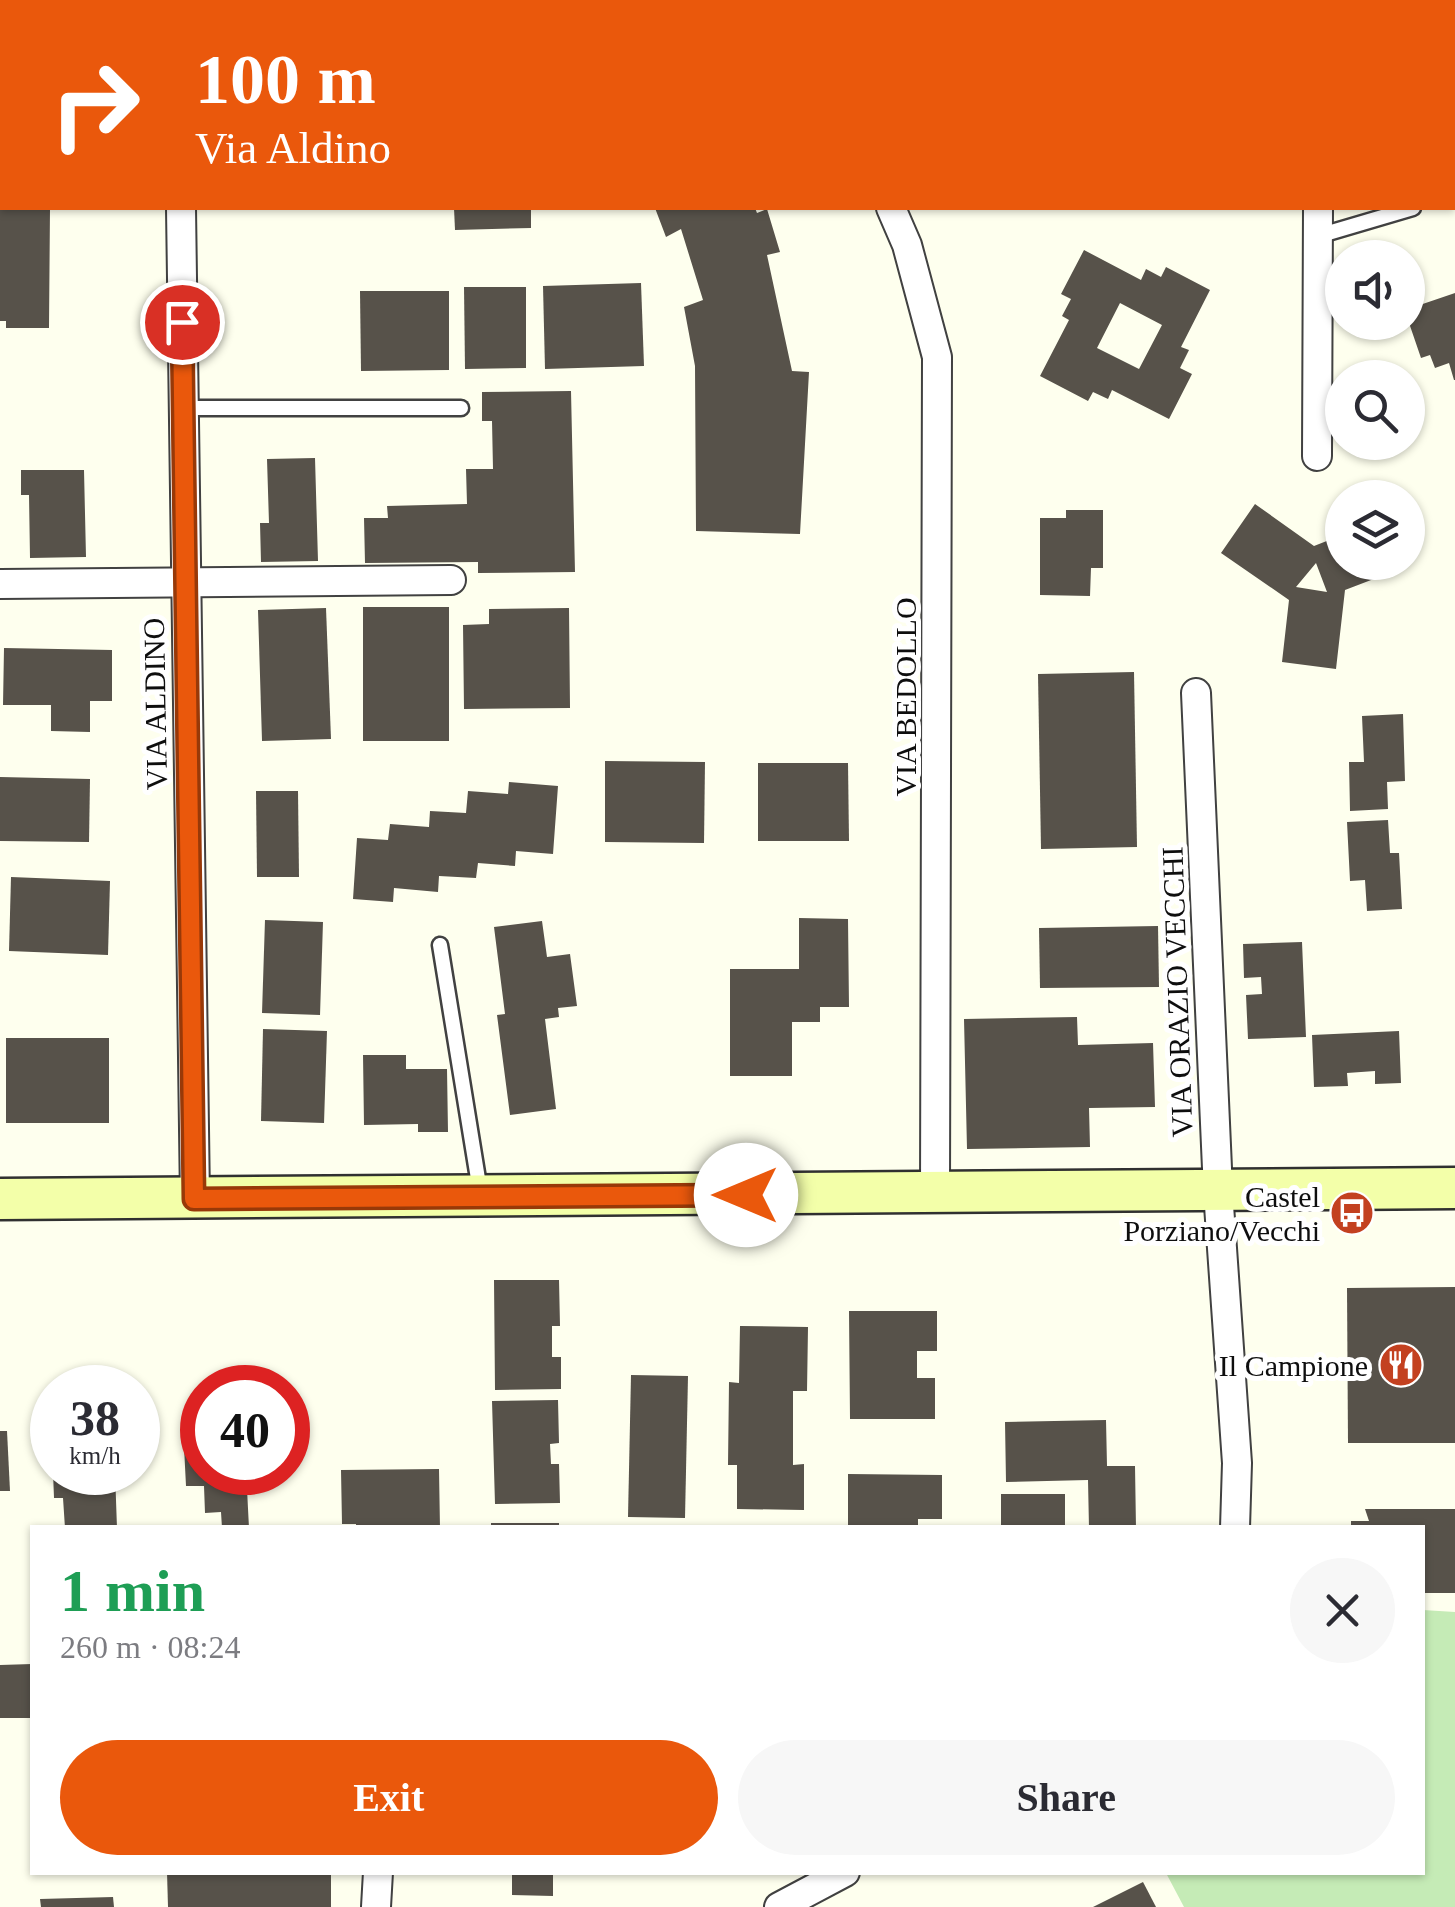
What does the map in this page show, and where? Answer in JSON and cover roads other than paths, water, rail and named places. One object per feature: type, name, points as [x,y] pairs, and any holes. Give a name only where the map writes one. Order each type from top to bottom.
[{"type":"street","name":"VIA ALDINO","points":[[181,210],[194,1199]]},
{"type":"street","name":"VIA BEDOLLO","points":[[892,210],[906,245],[938,357],[936,1194]]},
{"type":"street","points":[[1316,456],[1318,222]]},
{"type":"street","points":[[0,584],[450,580]]},
{"type":"street","name":"VIA ORAZIO VECCHI","points":[[1196,693],[1218,1191],[1238,1462],[1236,1525]]},
{"type":"street","points":[[0,1200],[1455,1188]]},
{"type":"street","points":[[376,1907],[378,1875]]},
{"type":"street","points":[[779,1907],[839,1875]]},
{"type":"lane","points":[[1318,222],[1399,210]]},
{"type":"lane","points":[[183,408],[461,408]]},
{"type":"lane","points":[[440,945],[481,1196]]},
{"type":"place","name":"Castel Porziano/Vecchi","points":[[1352,1213]]},
{"type":"place","name":"Il Campione","points":[[1401,1365]]}]
